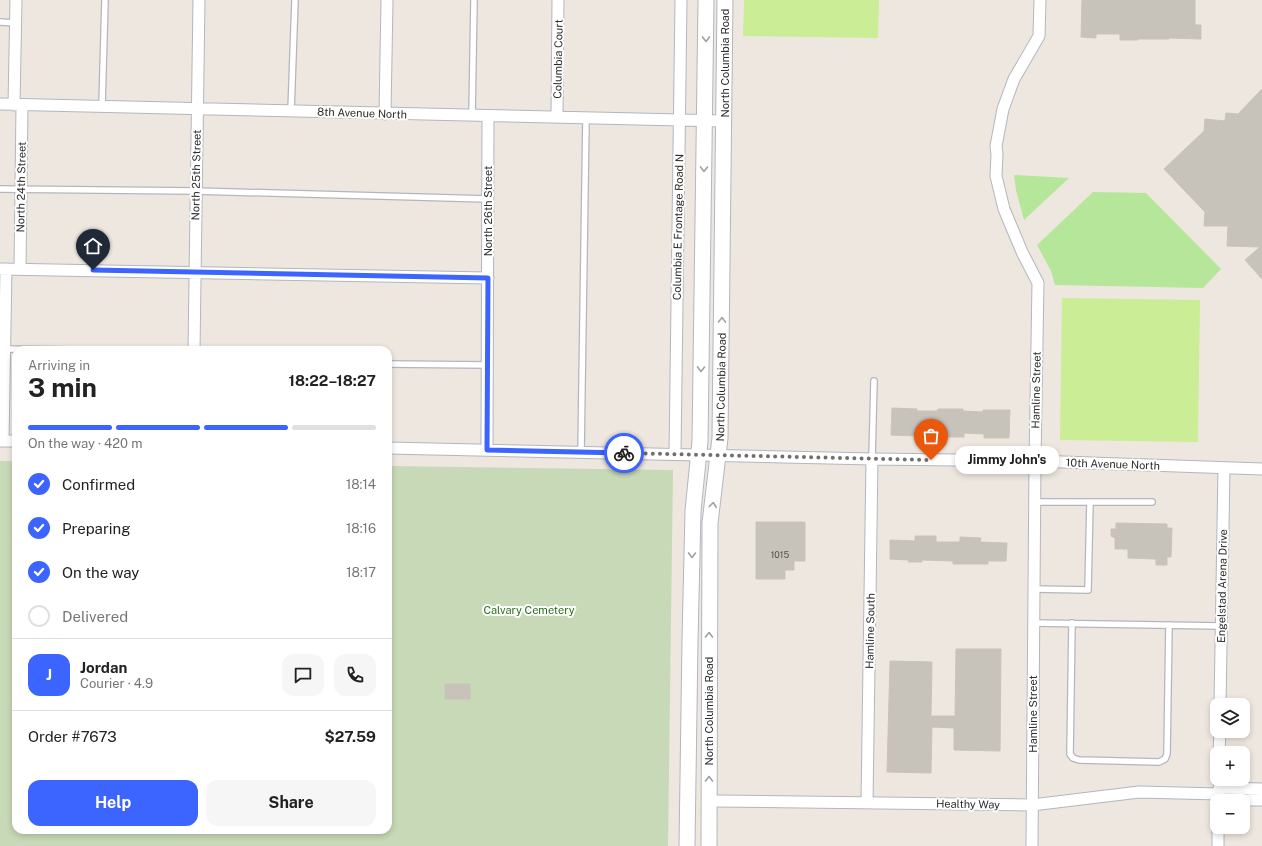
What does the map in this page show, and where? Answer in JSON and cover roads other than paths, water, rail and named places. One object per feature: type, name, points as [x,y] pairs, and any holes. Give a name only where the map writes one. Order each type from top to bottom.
[{"type":"main road","name":"North Columbia Road","points":[[687,846],[693,512],[700,434],[706,0]]},
{"type":"main road","name":"North Columbia Road","points":[[709,846],[710,523],[720,438],[725,0]]},
{"type":"street","name":"North 24th Street","points":[[16,0],[21,189],[20,269]]},
{"type":"street","name":"North 25th Street","points":[[194,346],[200,0]]},
{"type":"street","points":[[385,114],[387,0]]},
{"type":"street","name":"Columbia Court","points":[[557,117],[558,0]]},
{"type":"street","name":"Columbia E Frontage Road N","points":[[675,454],[681,0]]},
{"type":"street","name":"Hamline Street","points":[[1032,846],[1034,502],[1038,284],[1022,252],[1004,209],[996,176],[996,146],[1003,109],[1014,79],[1039,36],[1040,0]]},
{"type":"street","name":"8th Avenue North","points":[[0,104],[724,121]]},
{"type":"street","name":"North 26th Street","points":[[487,450],[488,116]]},
{"type":"street","points":[[2,441],[3,269],[488,278]]},
{"type":"street","name":"10th Avenue North","points":[[392,448],[872,459],[1035,461],[1262,469]]},
{"type":"street","name":"Hamline South","points":[[867,802],[872,459]]},
{"type":"street","name":"Engelstad Arena Drive","points":[[1220,698],[1224,468]]},
{"type":"street","points":[[1219,792],[1262,789]]},
{"type":"street","name":"Healthy Way","points":[[716,800],[1032,805],[1140,792],[1219,792]]},
{"type":"street","points":[[1219,792],[1262,800]]},
{"type":"street","points":[[1218,834],[1218,846]]},
{"type":"lane","points":[[102,106],[105,0]]},
{"type":"lane","points":[[291,111],[295,0]]},
{"type":"lane","points":[[472,116],[474,0]]},
{"type":"lane","points":[[0,22],[16,23]]},
{"type":"lane","points":[[581,452],[586,118]]},
{"type":"lane","points":[[0,189],[196,191],[488,199]]},
{"type":"lane","points":[[2,349],[12,349]]},
{"type":"lane","points":[[392,364],[487,365]]},
{"type":"lane","points":[[872,459],[874,381]]},
{"type":"lane","points":[[1034,502],[1152,502]]},
{"type":"lane","points":[[1034,589],[1088,590],[1090,502]]},
{"type":"lane","points":[[1033,623],[1221,626]]},
{"type":"lane","points":[[1072,623],[1070,754],[1073,758],[1079,760],[1159,762],[1165,759],[1167,754],[1169,625]]},
{"type":"place","name":"Jimmy John's","points":[[931,460]]},
{"type":"park label","name":"Calvary Cemetery","points":[[529,610]]}]
